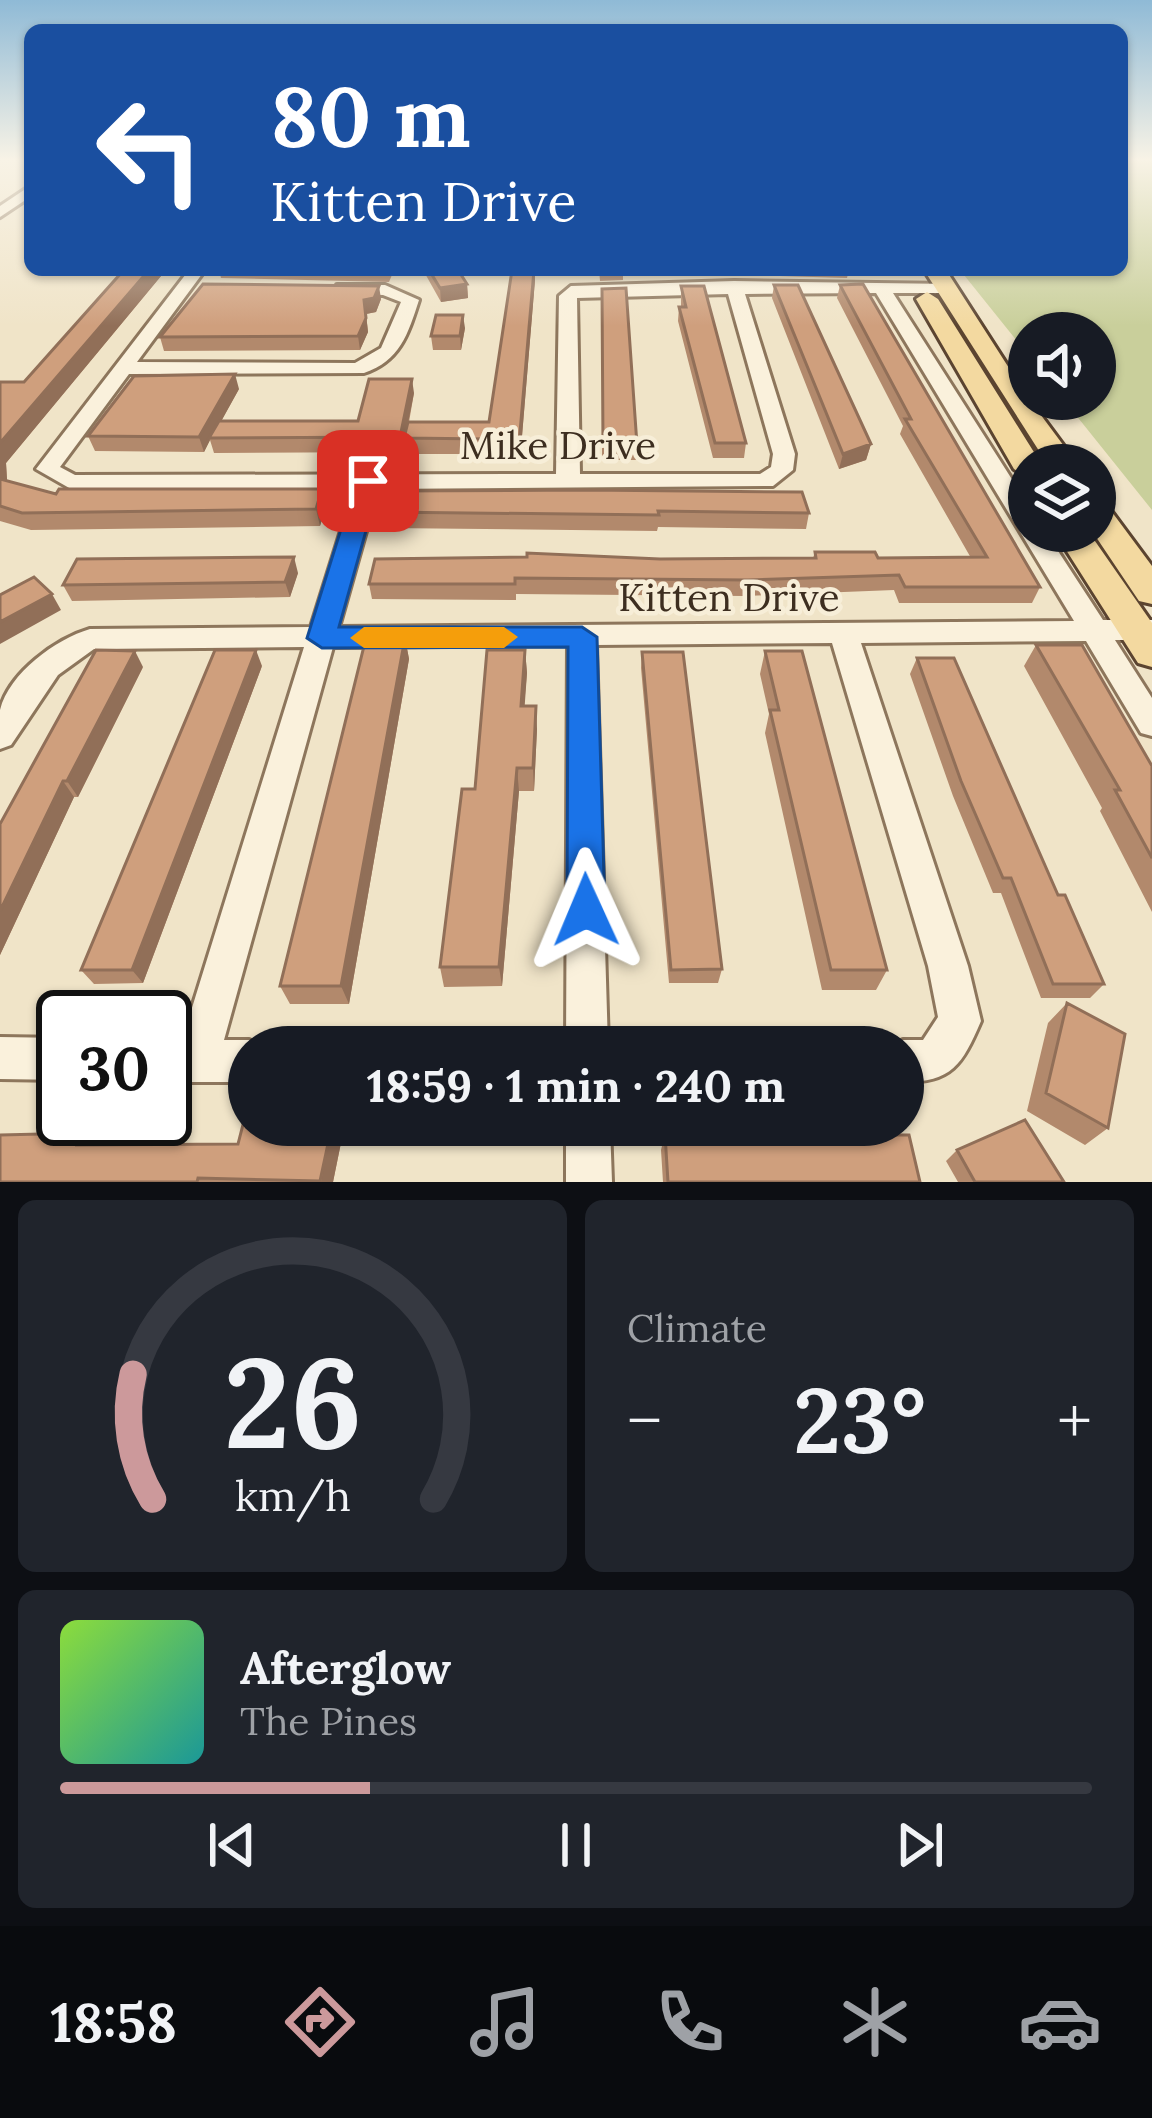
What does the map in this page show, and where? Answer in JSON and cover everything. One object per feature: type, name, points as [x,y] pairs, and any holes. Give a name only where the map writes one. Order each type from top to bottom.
[{"type":"main road","points":[[928,279],[1048,444]]},
{"type":"main road","points":[[928,279],[1016,444]]},
{"type":"main road","points":[[1116,541],[1152,592]]},
{"type":"main road","points":[[1086,552],[1147,638]]},
{"type":"street","points":[[568,481],[568,296],[587,287],[880,287],[928,279]]},
{"type":"street","points":[[124,368],[195,282]]},
{"type":"street","name":"Mike Drive","points":[[124,368],[47,469],[71,482],[765,481],[782,470],[784,454],[734,286]]},
{"type":"street","points":[[880,287],[1008,491]]},
{"type":"street","points":[[124,368],[357,369],[391,354],[410,300],[385,290],[317,289]]},
{"type":"street","points":[[192,1028],[322,638],[368,481]]},
{"type":"street","points":[[1046,552],[1152,724]]},
{"type":"street","name":"Kitten Drive","points":[[0,736],[41,669],[66,648],[90,639],[1096,632],[1147,638]]},
{"type":"street","points":[[844,635],[948,966],[960,1021],[924,1056]]},
{"type":"street","points":[[582,637],[587,1026]]},
{"type":"street","points":[[0,1058],[36,1059]]},
{"type":"street","points":[[192,1061],[228,1061]]},
{"type":"street","points":[[588,1146],[589,1182]]},
{"type":"green space","points":[[1128,216],[1152,216],[1152,510],[1116,465],[1116,444],[1099,444],[1080,420],[1116,420],[1116,312],[1008,312],[1008,330],[965,276],[1128,276]]},
{"type":"building","points":[[118,276],[144,276],[0,443],[0,382],[24,382]]},
{"type":"building","points":[[433,276],[462,276],[467,284],[440,288]]},
{"type":"building","points":[[511,276],[533,276],[519,444],[404,438],[408,422],[489,422]]},
{"type":"building","points":[[203,284],[379,286],[374,298],[364,300],[366,318],[358,336],[160,337]]},
{"type":"building","points":[[863,284],[1008,532],[1008,552],[1020,552],[1040,587],[905,587],[899,575],[369,584],[375,559],[527,557],[527,553],[660,559],[816,558],[815,552],[875,552],[878,558],[987,557],[905,419],[911,419],[840,285]]},
{"type":"building","points":[[774,285],[798,285],[871,444],[843,454]]},
{"type":"building","points":[[681,286],[704,286],[746,443],[715,443],[679,307],[686,307]]},
{"type":"building","points":[[626,288],[637,445],[603,445],[602,289]]},
{"type":"building","points":[[436,315],[463,315],[460,336],[431,336]]},
{"type":"building","points":[[235,374],[199,437],[88,436],[134,376]]},
{"type":"building","points":[[369,379],[412,379],[400,437],[209,438],[219,421],[358,421]]},
{"type":"building","points":[[0,479],[56,494],[59,489],[322,489],[316,509],[22,513],[0,506]]},
{"type":"building","points":[[388,491],[802,492],[809,513],[383,512]]},
{"type":"building","points":[[294,557],[285,582],[63,585],[77,559]]},
{"type":"building","points":[[34,577],[52,594],[0,622],[0,595]]},
{"type":"building","points":[[366,638],[405,638],[341,986],[280,986]]},
{"type":"building","points":[[1036,645],[1082,645],[1152,766],[1152,858],[1115,790],[1120,790]]},
{"type":"building","points":[[96,650],[135,651],[63,781],[0,911],[0,824]]},
{"type":"building","points":[[215,650],[256,650],[132,970],[81,970]]},
{"type":"building","points":[[487,650],[525,650],[521,706],[536,706],[533,768],[517,768],[499,967],[440,967],[462,789],[475,789]]},
{"type":"building","points":[[765,651],[802,651],[887,970],[831,970],[770,710],[779,710]]},
{"type":"building","points":[[642,652],[683,652],[722,969],[671,970]]},
{"type":"building","points":[[917,658],[954,658],[1058,895],[1065,895],[1104,984],[1053,984],[1011,878],[1003,878],[961,781]]},
{"type":"building","points":[[1067,1003],[1125,1034],[1108,1128],[1046,1093]]},
{"type":"building","points":[[1025,1120],[1064,1182],[975,1182],[957,1150]]},
{"type":"building","points":[[36,1134],[36,1146],[328,1146],[320,1181],[0,1182],[0,1135]]},
{"type":"building","points":[[666,1146],[912,1146],[920,1182],[668,1182]]},
{"type":"slow traffic","points":[[364,638],[504,637]]},
{"type":"route","points":[[368,481],[322,638],[582,637],[586,910]]}]
